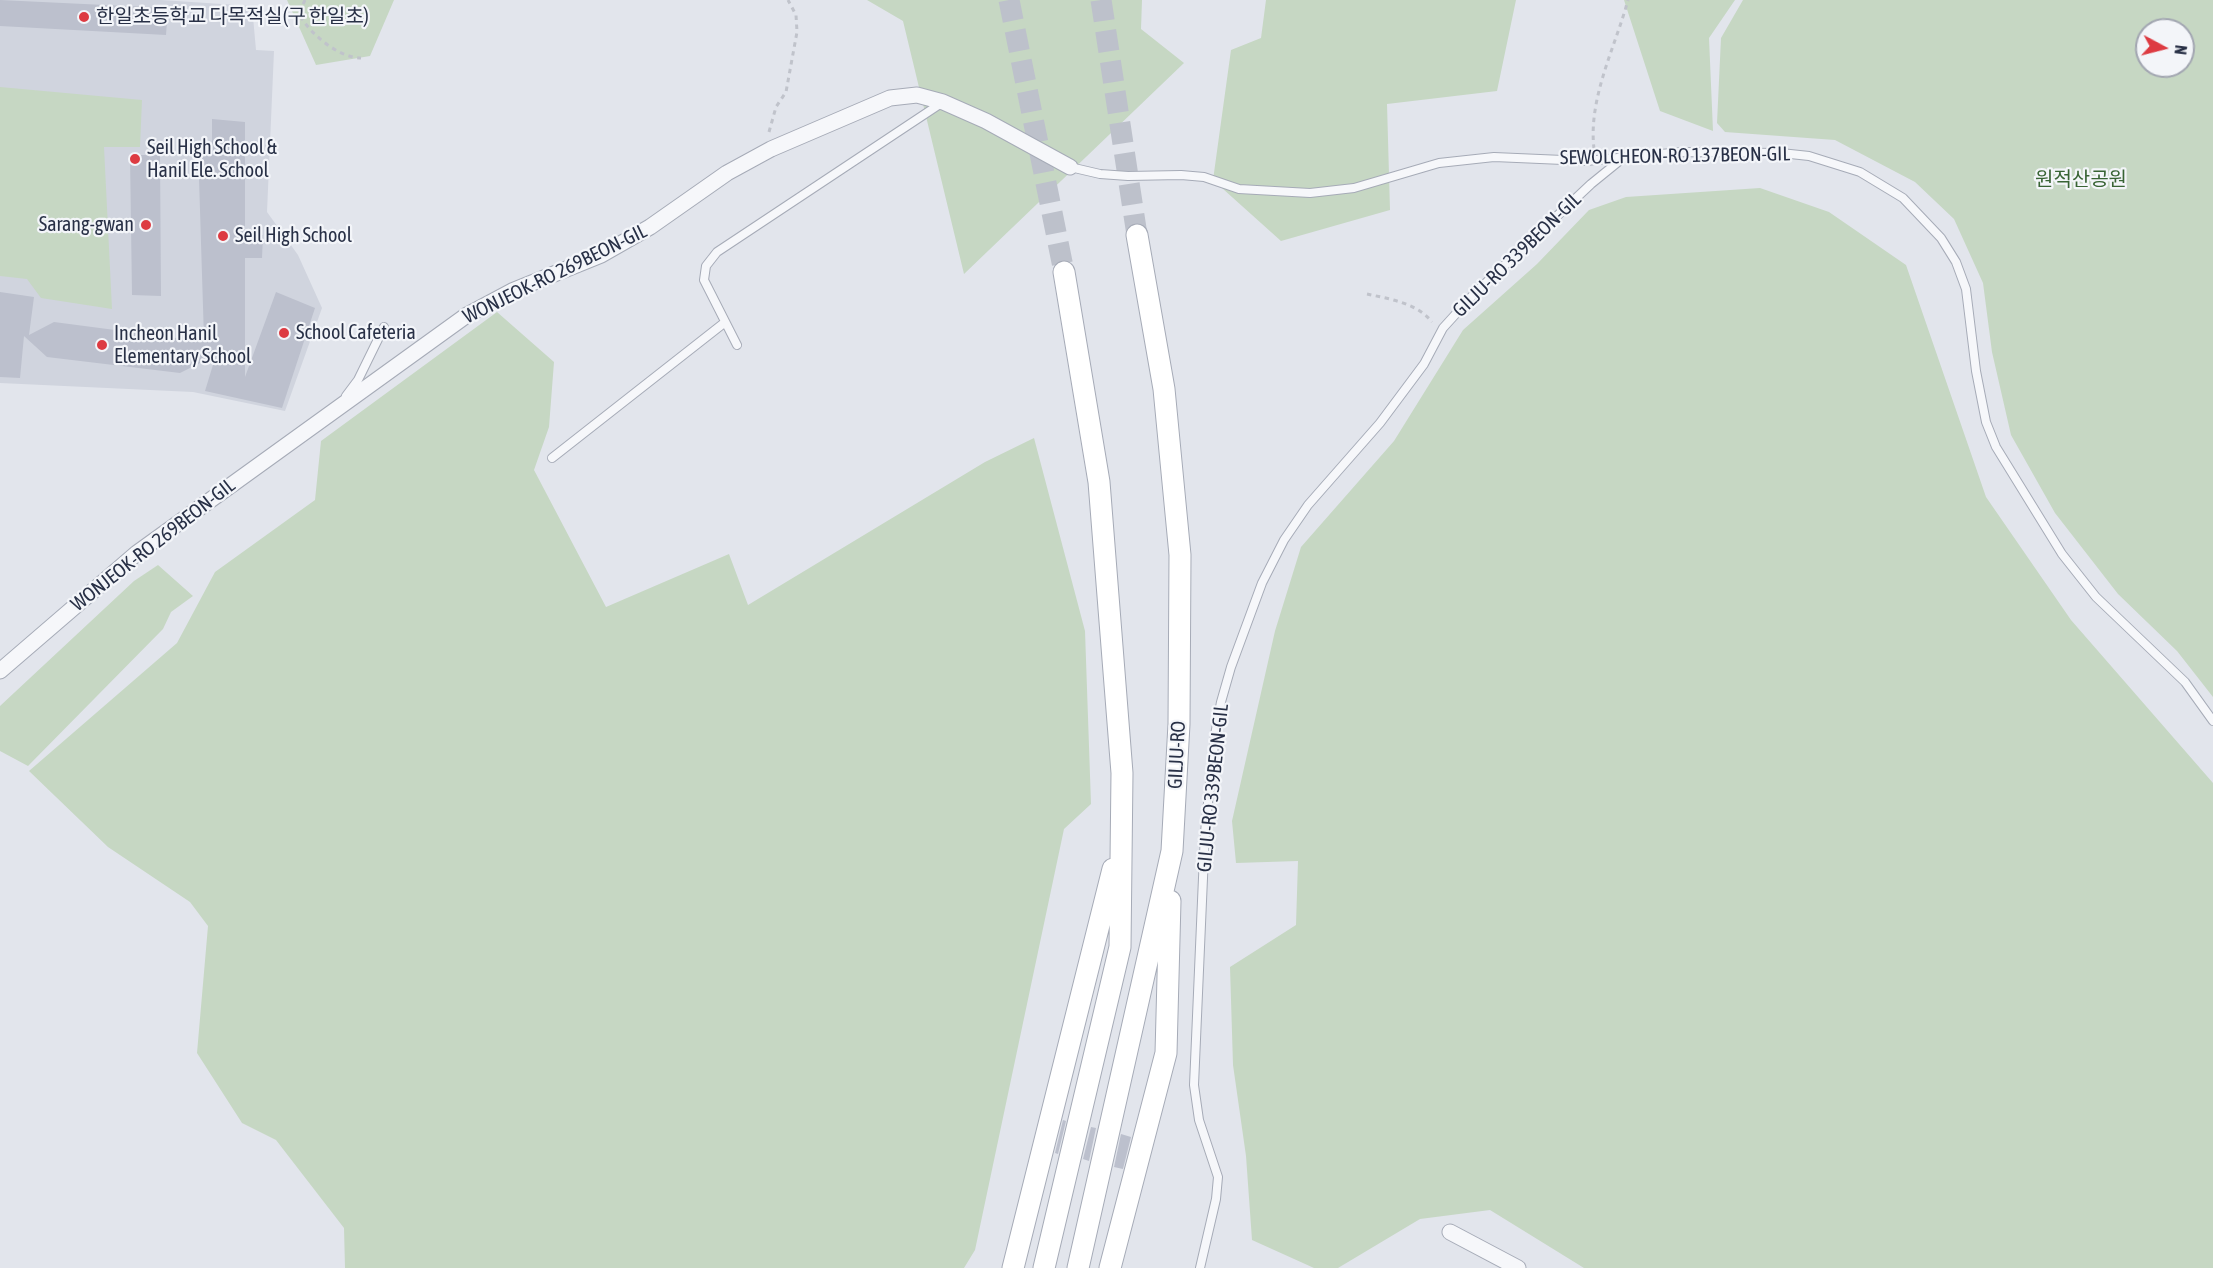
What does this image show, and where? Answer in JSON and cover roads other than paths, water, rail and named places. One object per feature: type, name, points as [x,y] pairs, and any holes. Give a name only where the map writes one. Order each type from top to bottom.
[{"type":"main road","name":"GILJU-RO","points":[[1078,1268],[1172,851],[1179,724],[1180,555],[1164,390],[1137,234]]},
{"type":"main road","points":[[1044,1268],[1120,947],[1122,773],[1099,482],[1064,272]]},
{"type":"main road","points":[[1013,1268],[1122,834]]},
{"type":"main road","points":[[1110,1268],[1166,1053],[1172,851]]},
{"type":"street","name":"WONJEOK-RO 269BEON-GIL","points":[[0,671],[137,553],[339,405],[467,315],[512,291],[610,249],[650,227],[728,173],[771,149],[890,98],[917,95],[943,102],[986,121],[1070,167]]},
{"type":"street","points":[[1450,1232],[1518,1268]]},
{"type":"lane","points":[[737,345],[704,280],[706,266],[717,252],[943,102]]},
{"type":"lane","name":"SEWOLCHEON-RO 137BEON-GIL","points":[[1070,167],[1119,176],[1204,177],[1239,189],[1310,193],[1354,188],[1439,163],[1494,157],[1597,160],[1683,152],[1809,156],[1860,172],[1903,198],[1941,238],[1956,262],[1966,289],[1980,395],[1986,422],[1996,447],[2077,575],[2096,597],[2185,682],[2213,721]]},
{"type":"lane","name":"GILJU-RO 339BEON-GIL","points":[[1200,1268],[1216,1199],[1218,1177],[1199,1120],[1194,1085],[1205,832],[1221,702],[1262,583],[1284,540],[1308,505],[1386,414],[1424,364],[1443,328],[1473,295],[1591,184],[1623,158]]},
{"type":"lane","points":[[552,458],[724,323]]},
{"type":"lane","points":[[339,405],[358,380],[384,327]]},
{"type":"tunnel","points":[[1009,0],[1064,272]]},
{"type":"tunnel","points":[[1101,0],[1137,235]]},
{"type":"place","name":"한일초등학교 다목적실(구 한일초)","points":[[84,17]]},
{"type":"place","name":"Seil High School & Hanil Ele. School","points":[[135,159]]},
{"type":"place","name":"Sarang-gwan","points":[[146,225]]},
{"type":"place","name":"Seil High School","points":[[223,236]]},
{"type":"place","name":"School Cafeteria","points":[[284,333]]},
{"type":"place","name":"Incheon Hanil Elementary School","points":[[102,345]]},
{"type":"park label","name":"원적산공원","points":[[2081,180]]}]
